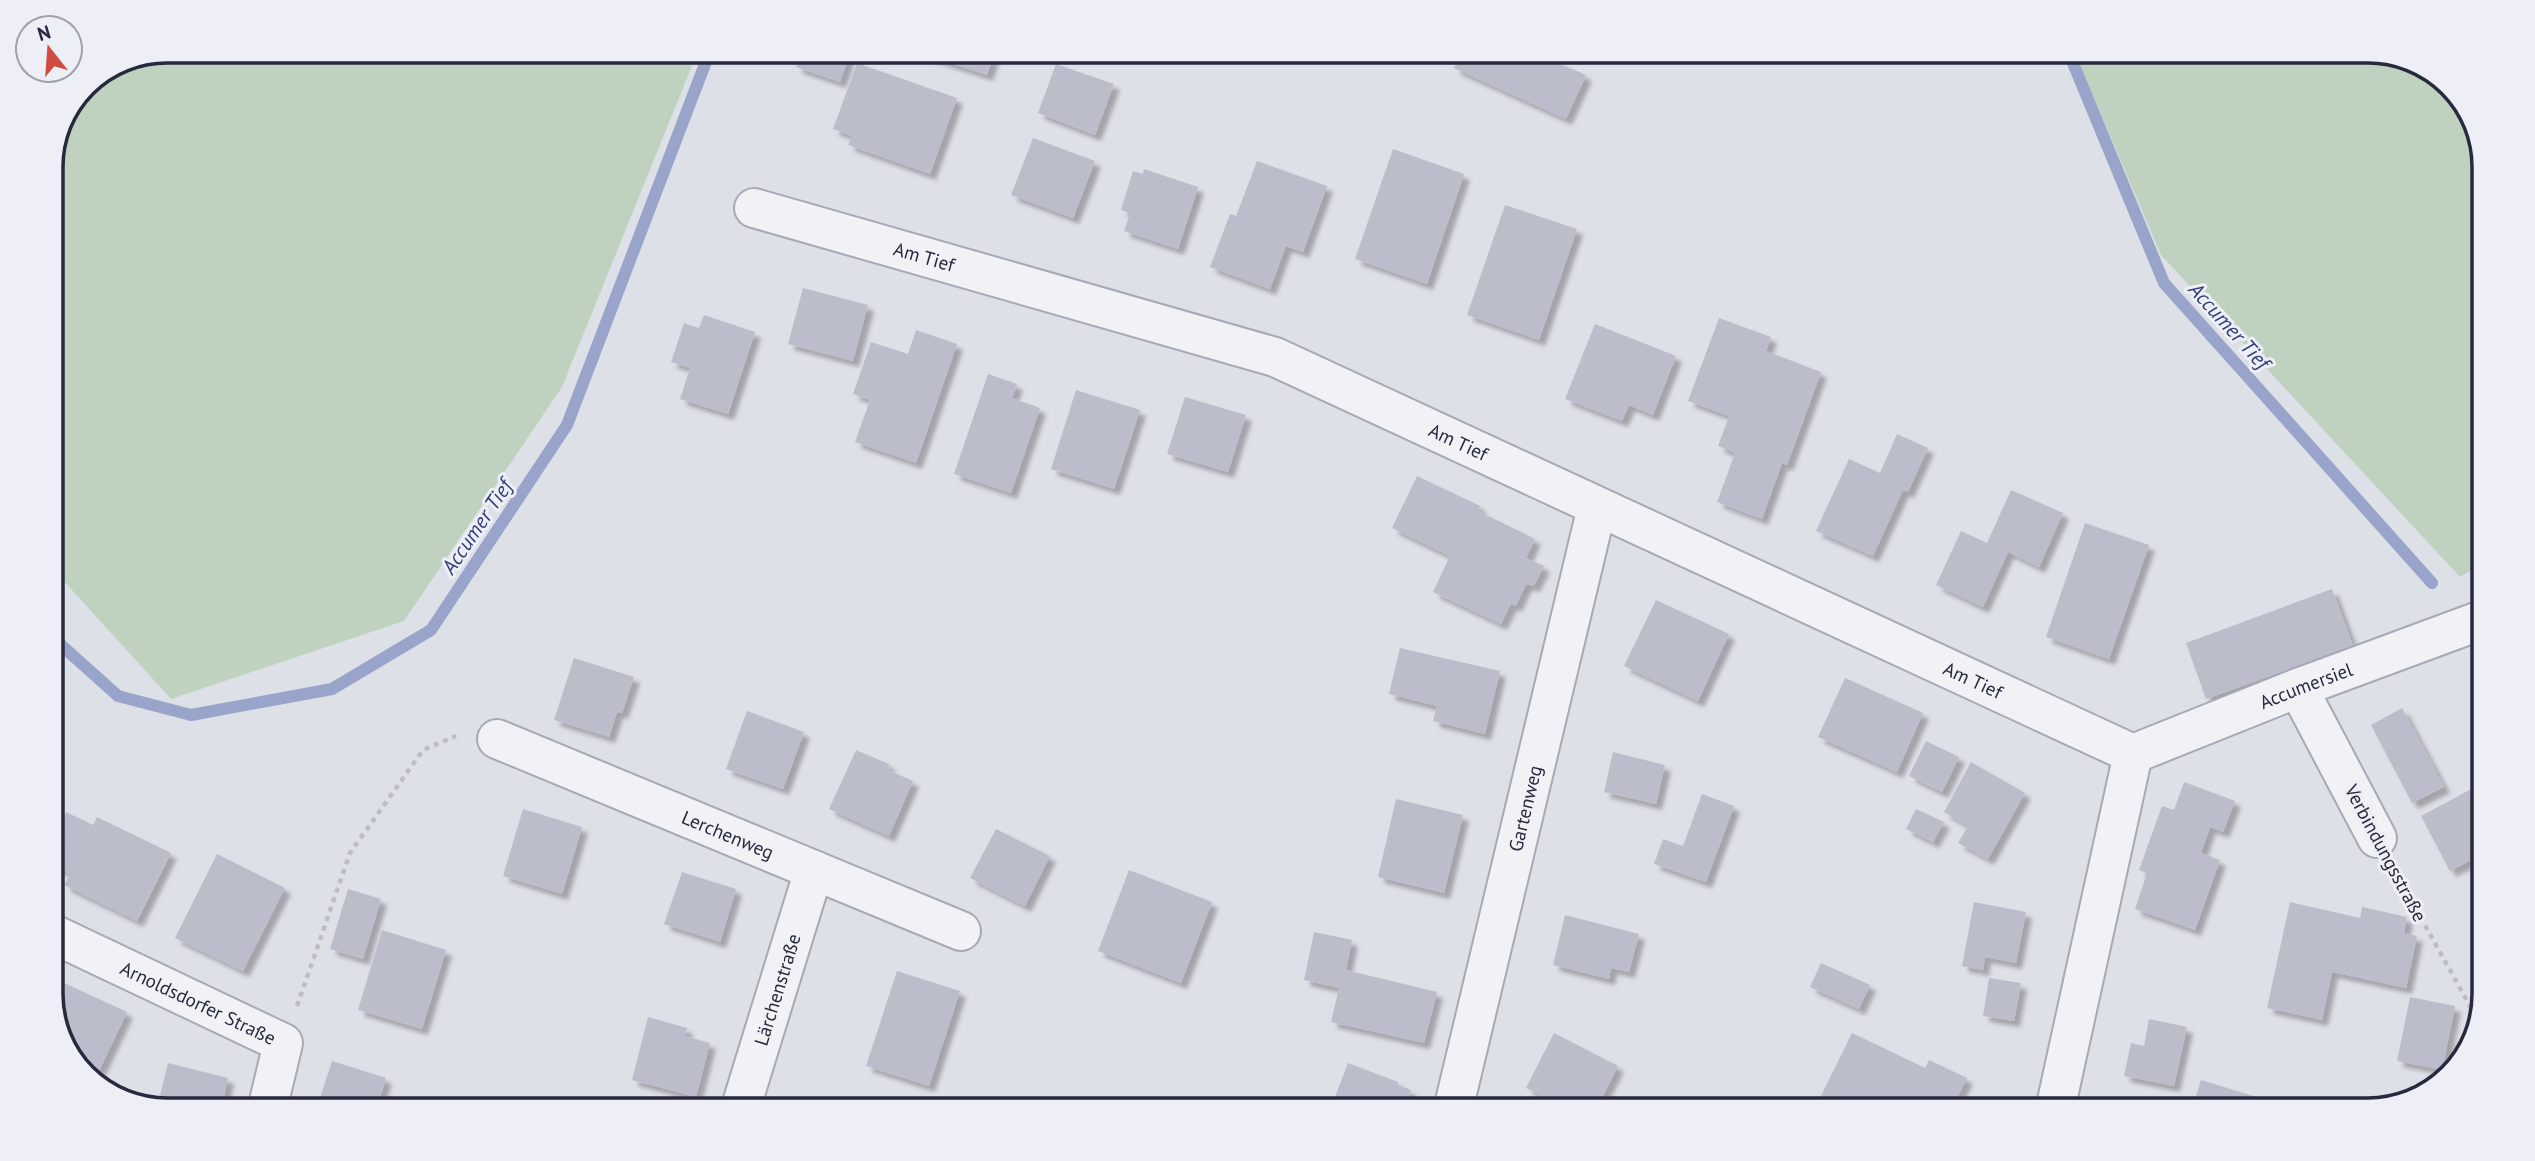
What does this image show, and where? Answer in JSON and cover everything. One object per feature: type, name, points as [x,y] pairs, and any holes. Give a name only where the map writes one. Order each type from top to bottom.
[{"type":"street","name":"Am Tief","points":[[754,208],[1275,357],[2133,754]]},
{"type":"street","name":"Gartenweg","points":[[1456,1098],[1597,508]]},
{"type":"street","name":"Accumersiel","points":[[2133,754],[2298,688],[2472,624]]},
{"type":"street","name":"Verbindungsstraße","points":[[2298,688],[2377,838]]},
{"type":"street","name":"Lerchenweg","points":[[497,739],[961,931]]},
{"type":"street","points":[[2058,1098],[2133,754]]},
{"type":"street","name":"Lärchenstraße","points":[[744,1098],[814,870]]},
{"type":"street","name":"Arnoldsdorfer Straße","points":[[63,939],[284,1043],[270,1098]]},
{"type":"path","points":[[284,1043],[350,853],[423,750],[470,730],[497,739]]},
{"type":"path","name":"Verbindungsstraße","points":[[2377,838],[2471,1008]]},
{"type":"green space","points":[[166,63],[693,63],[562,387],[404,621],[171,699],[63,580],[63,160],[74,121],[84,103],[98,89],[133,68]]},
{"type":"green space","points":[[2079,63],[2368,63],[2389,65],[2408,71],[2432,84],[2442,93],[2451,103],[2467,133],[2472,160],[2472,570],[2460,577],[2161,255]]},
{"type":"building","points":[[798,63],[847,63],[840,82],[796,67]]},
{"type":"building","points":[[857,63],[957,98],[930,174],[848,145],[852,136],[833,129]]},
{"type":"building","points":[[950,63],[991,63],[987,75]]},
{"type":"building","points":[[1456,63],[1558,63],[1586,75],[1566,119],[1454,68]]},
{"type":"building","points":[[1056,64],[1114,84],[1095,135],[1038,113]]},
{"type":"building","points":[[1033,138],[1095,161],[1073,218],[1011,195]]},
{"type":"building","points":[[1393,149],[1464,174],[1427,284],[1355,259]]},
{"type":"building","points":[[1257,161],[1327,186],[1303,252],[1286,246],[1270,289],[1210,267],[1230,214],[1236,216]]},
{"type":"building","points":[[1144,169],[1198,187],[1178,249],[1124,231],[1130,213],[1121,210],[1133,171],[1143,174]]},
{"type":"building","points":[[1505,205],[1577,229],[1539,340],[1467,315]]},
{"type":"building","points":[[803,288],[868,305],[853,361],[788,344]]},
{"type":"building","points":[[704,315],[755,332],[728,414],[680,399],[690,368],[671,362],[684,323],[699,328]]},
{"type":"building","points":[[1719,318],[1771,337],[1766,351],[1821,372],[1787,465],[1782,463],[1762,519],[1717,502],[1735,453],[1718,446],[1729,416],[1688,401]]},
{"type":"building","points":[[1595,324],[1676,356],[1653,415],[1629,405],[1622,421],[1565,399]]},
{"type":"building","points":[[916,330],[957,344],[916,463],[855,442],[870,400],[853,394],[871,342],[908,354]]},
{"type":"building","points":[[988,374],[1017,384],[1012,398],[1040,408],[1011,493],[954,474]]},
{"type":"building","points":[[1076,390],[1140,410],[1114,489],[1051,469]]},
{"type":"building","points":[[1185,397],[1246,415],[1228,472],[1167,454]]},
{"type":"building","points":[[1897,434],[1928,448],[1908,492],[1903,490],[1873,556],[1816,531],[1849,459],[1880,473]]},
{"type":"building","points":[[1417,476],[1480,506],[1478,511],[1535,539],[1526,558],[1544,566],[1534,586],[1526,584],[1516,606],[1511,604],[1501,624],[1433,592],[1450,556],[1392,528]]},
{"type":"building","points":[[2011,490],[2063,513],[2039,567],[2008,552],[1983,607],[1936,585],[1961,531],[1987,543]]},
{"type":"building","points":[[2085,523],[2149,545],[2109,659],[2046,637]]},
{"type":"building","points":[[2332,589],[2353,646],[2206,699],[2186,643]]},
{"type":"building","points":[[1656,600],[1729,634],[1698,701],[1624,666]]},
{"type":"building","points":[[1400,648],[1500,671],[1485,734],[1433,721],[1437,706],[1389,694]]},
{"type":"building","points":[[574,658],[634,677],[622,713],[617,712],[609,737],[554,720]]},
{"type":"building","points":[[1845,678],[1923,713],[1897,772],[1818,737]]},
{"type":"building","points":[[2402,708],[2444,787],[2412,803],[2371,725]]},
{"type":"building","points":[[747,711],[804,732],[783,789],[726,769]]},
{"type":"building","points":[[1926,741],[1959,757],[1942,792],[1909,776]]},
{"type":"building","points":[[856,750],[889,764],[888,770],[913,781],[889,836],[829,809]]},
{"type":"building","points":[[1613,752],[1665,765],[1656,804],[1604,792]]},
{"type":"building","points":[[1971,762],[2025,793],[1988,859],[1958,843],[1968,826],[1944,812]]},
{"type":"building","points":[[2184,782],[2235,801],[2223,832],[2210,827],[2201,853],[2220,860],[2195,930],[2135,909],[2147,873],[2139,870],[2162,806],[2174,810]]},
{"type":"building","points":[[2472,789],[2472,860],[2450,871],[2421,816]]},
{"type":"building","points":[[1702,794],[1734,806],[1706,882],[1654,864],[1663,839],[1683,846]]},
{"type":"building","points":[[1396,799],[1463,815],[1444,893],[1378,877]]},
{"type":"building","points":[[523,809],[582,827],[562,894],[503,876]]},
{"type":"building","points":[[1916,809],[1944,822],[1933,842],[1906,829]]},
{"type":"building","points":[[66,812],[93,825],[97,817],[171,853],[137,921],[64,885],[70,874],[63,870],[63,818]]},
{"type":"building","points":[[996,829],[1050,856],[1025,906],[970,878]]},
{"type":"building","points":[[217,854],[285,888],[243,971],[175,938]]},
{"type":"building","points":[[1129,870],[1212,902],[1181,983],[1098,951]]},
{"type":"building","points":[[682,872],[736,889],[720,942],[664,924]]},
{"type":"building","points":[[348,889],[381,899],[363,959],[330,949]]},
{"type":"building","points":[[1974,902],[2026,912],[2016,963],[1985,957],[1983,970],[1962,966]]},
{"type":"building","points":[[2290,902],[2360,918],[2362,907],[2407,917],[2404,933],[2417,936],[2406,988],[2332,972],[2322,1020],[2267,1008]]},
{"type":"building","points":[[1565,915],[1639,934],[1629,972],[1611,968],[1609,979],[1553,965]]},
{"type":"building","points":[[382,930],[446,950],[422,1029],[358,1010]]},
{"type":"building","points":[[1314,932],[1352,940],[1346,970],[1437,992],[1424,1043],[1331,1022],[1339,988],[1304,980]]},
{"type":"building","points":[[1821,963],[1870,985],[1859,1009],[1810,987]]},
{"type":"building","points":[[897,971],[960,991],[929,1086],[866,1066]]},
{"type":"building","points":[[1989,978],[2021,983],[2014,1021],[1983,1016]]},
{"type":"building","points":[[63,983],[127,1012],[99,1071],[80,1052],[68,1028]]},
{"type":"building","points":[[2410,997],[2455,1006],[2443,1066],[2440,1070],[2397,1061]]},
{"type":"building","points":[[648,1017],[687,1028],[685,1036],[710,1043],[696,1097],[632,1080]]},
{"type":"building","points":[[2149,1019],[2187,1027],[2174,1086],[2124,1076],[2131,1043],[2144,1046]]},
{"type":"building","points":[[1554,1033],[1618,1066],[1602,1098],[1546,1098],[1526,1088]]},
{"type":"building","points":[[1852,1033],[1925,1068],[1929,1060],[1967,1078],[1957,1098],[1820,1098]]},
{"type":"building","points":[[332,1061],[386,1078],[380,1098],[320,1098]]},
{"type":"building","points":[[168,1063],[228,1078],[224,1098],[160,1097]]},
{"type":"building","points":[[1348,1063],[1398,1082],[1398,1085],[1411,1090],[1408,1098],[1335,1098]]},
{"type":"building","points":[[2201,1080],[2260,1098],[2195,1098]]},
{"type":"waterway","name":"Accumer Tief","points":[[63,647],[118,696],[191,715],[332,689],[431,630],[567,425],[705,63]]},
{"type":"waterway","name":"Accumer Tief","points":[[2073,63],[2164,283],[2432,583]]}]
